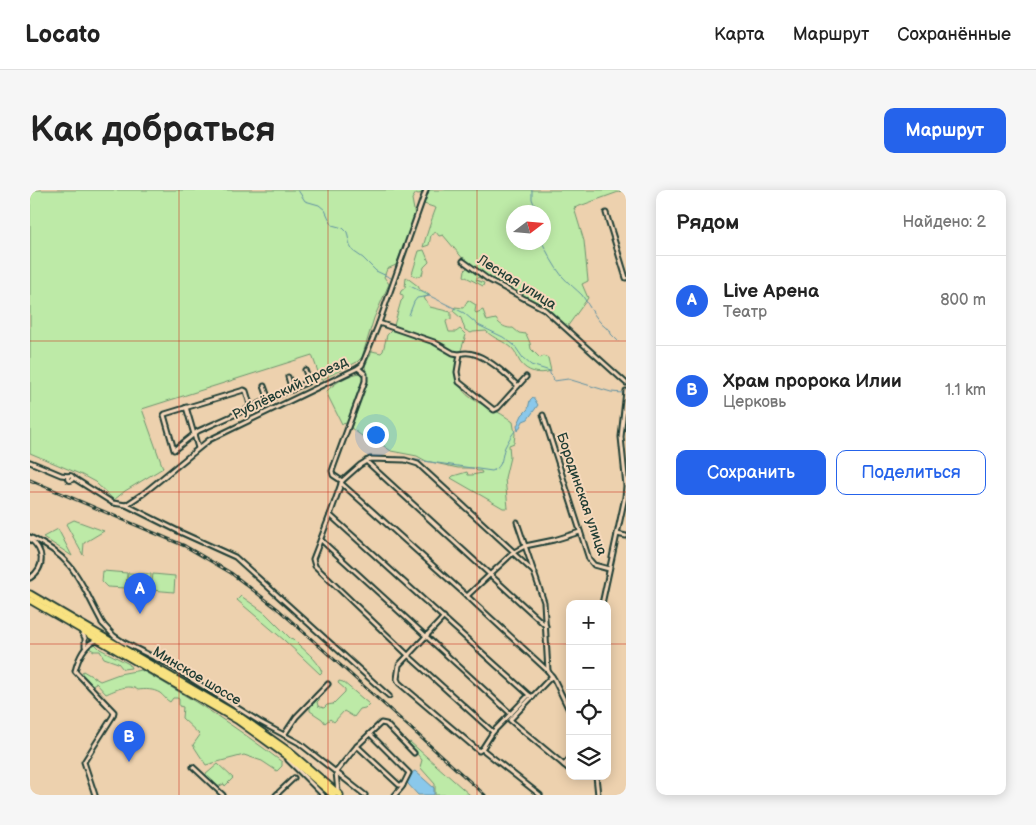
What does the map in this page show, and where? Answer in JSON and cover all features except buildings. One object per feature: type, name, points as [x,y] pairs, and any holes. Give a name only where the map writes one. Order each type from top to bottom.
[{"type":"highway","name":"Минское шоссе","points":[[30,594],[138,656],[257,728],[295,756],[337,794]]},
{"type":"highway","name":"Минское шоссе","points":[[30,600],[225,713],[337,794]]},
{"type":"street","name":"Рублёвский проезд","points":[[126,505],[144,493],[198,448],[223,433],[358,368],[364,361],[379,323],[426,190]]},
{"type":"street","points":[[606,213],[626,278]]},
{"type":"street","name":"Лесная улица","points":[[462,261],[489,280],[544,309],[585,348],[626,382]]},
{"type":"street","points":[[379,323],[434,342],[453,353],[460,354],[464,352],[486,359],[505,373],[518,386]]},
{"type":"street","points":[[460,354],[457,372],[459,382],[492,409],[498,408],[526,377]]},
{"type":"street","points":[[358,368],[365,374],[365,381],[332,471],[333,475],[548,671],[566,704]]},
{"type":"street","points":[[251,408],[246,391],[244,390],[164,416],[174,450],[198,431],[251,408],[292,390],[308,382],[305,370]]},
{"type":"street","points":[[288,377],[292,390]]},
{"type":"street","points":[[264,386],[269,400]]},
{"type":"street","points":[[603,600],[625,497],[626,486],[621,437],[626,391]]},
{"type":"street","points":[[186,408],[198,448]]},
{"type":"street","name":"Бородинская улица","points":[[543,415],[590,562],[594,566],[609,569]]},
{"type":"street","points":[[493,732],[315,566],[313,558],[341,482],[366,461],[376,459],[405,460],[418,464],[535,574]]},
{"type":"street","points":[[366,461],[546,626]]},
{"type":"street","points":[[30,462],[92,488],[113,503],[126,505],[166,526],[235,557],[388,696]]},
{"type":"street","points":[[330,515],[531,696]]},
{"type":"street","points":[[517,522],[544,602],[548,671]]},
{"type":"street","points":[[467,596],[514,553],[525,546],[580,532]]},
{"type":"street","points":[[617,534],[626,536]]},
{"type":"street","points":[[30,537],[62,557],[75,571],[85,587],[102,623],[112,637],[138,656]]},
{"type":"street","points":[[30,537],[39,548],[42,557],[39,569],[30,578]]},
{"type":"street","points":[[321,540],[511,714]]},
{"type":"street","points":[[444,617],[399,665],[397,678],[399,683],[478,751],[482,749],[493,732],[552,676]]},
{"type":"street","points":[[102,623],[114,636],[152,656],[299,743],[364,795]]},
{"type":"street","points":[[81,630],[85,638],[85,649]]},
{"type":"street","points":[[95,795],[84,762],[114,712],[75,671],[85,649],[92,641],[98,640]]},
{"type":"street","points":[[284,735],[296,717],[328,684]]},
{"type":"street","points":[[531,696],[510,720],[564,765],[566,763]]},
{"type":"street","points":[[337,794],[336,772],[357,746],[380,724],[386,724],[414,753]]},
{"type":"street","points":[[370,734],[409,773],[395,795]]},
{"type":"street","points":[[357,746],[400,785],[403,785]]},
{"type":"street","points":[[482,749],[540,795]]},
{"type":"street","points":[[280,751],[323,795]]},
{"type":"street","points":[[292,764],[295,770],[294,778]]},
{"type":"street","points":[[194,767],[223,795]]},
{"type":"street","points":[[276,795],[294,778],[302,777],[309,782]]},
{"type":"street","points":[[596,780],[598,795]]},
{"type":"green space","points":[[30,190],[424,190],[423,193],[416,193],[412,199],[415,216],[396,265],[387,269],[384,277],[389,284],[374,318],[362,357],[357,362],[321,380],[312,355],[142,409],[163,468],[125,491],[114,500],[95,482],[30,453]]},
{"type":"green space","points":[[428,190],[624,190],[574,208],[584,241],[588,281],[582,284],[588,298],[567,327],[542,305],[490,279],[465,261],[443,235],[439,236],[436,232],[431,235],[429,245],[423,247],[436,208],[424,204]]},
{"type":"green space","points":[[424,250],[429,262],[424,267],[422,275],[416,277],[412,274],[419,251]]},
{"type":"green space","points":[[468,267],[482,277],[482,279],[478,277],[476,280],[484,283],[483,286],[464,276],[465,270]]},
{"type":"green space","points":[[406,277],[418,286],[420,290],[428,293],[429,295],[424,298],[430,307],[451,312],[451,319],[446,322],[449,332],[456,332],[460,329],[466,335],[461,350],[458,352],[457,369],[459,382],[464,391],[471,398],[513,422],[514,443],[509,445],[510,457],[505,478],[508,508],[503,508],[451,478],[467,472],[468,475],[482,473],[481,471],[477,471],[474,468],[458,468],[426,461],[417,456],[391,451],[377,441],[362,436],[351,428],[367,381],[365,366],[372,351],[381,353],[383,351],[387,335],[393,329],[403,299],[403,295],[400,294],[405,288]]},
{"type":"green space","points":[[468,300],[476,305],[476,313],[483,310],[487,321],[496,319],[503,326],[526,334],[531,349],[540,358],[544,356],[548,358],[551,371],[538,373],[530,370],[520,362],[512,348],[486,331],[471,333],[465,330],[461,318],[453,311],[455,307],[463,308]]},
{"type":"green space","points":[[360,373],[363,378],[347,423],[342,424],[326,392],[342,380]]},
{"type":"green space","points":[[74,520],[104,531],[84,543],[83,555],[66,524]]},
{"type":"green space","points":[[58,529],[72,556],[43,537]]},
{"type":"green space","points":[[103,571],[127,573],[126,588],[107,587],[102,582]]},
{"type":"green space","points":[[128,573],[151,574],[150,590],[127,588]]},
{"type":"green space","points":[[153,574],[175,576],[174,592],[151,590]]},
{"type":"green space","points":[[241,596],[265,613],[293,639],[313,658],[322,672],[320,674],[237,600]]},
{"type":"green space","points":[[94,643],[100,649],[129,664],[131,668],[123,669],[118,663],[104,658],[100,651],[94,651],[89,648]]},
{"type":"green space","points":[[141,670],[231,725],[282,762],[282,766],[277,771],[262,761],[244,755],[206,765],[193,745],[200,735],[182,718],[183,707],[179,706],[179,699],[173,698],[170,702],[160,693],[130,687],[106,694],[96,683],[92,685],[81,674],[83,671],[100,681],[119,674]]},
{"type":"green space","points":[[339,681],[343,682],[369,704],[365,708],[360,709],[354,717],[344,711],[334,722],[330,719],[325,723],[310,711],[310,704],[320,695],[317,702],[318,706],[324,708],[327,705],[333,704],[345,692],[345,689],[338,683]]},
{"type":"green space","points":[[410,742],[470,795],[435,795],[435,784],[420,767],[422,760],[408,743]]},
{"type":"green space","points":[[218,764],[233,778],[225,786],[224,784],[217,787],[205,775]]},
{"type":"water","points":[[533,397],[538,405],[528,419],[523,421],[518,431],[517,426]]},
{"type":"water","points":[[415,771],[434,788],[434,795],[418,795],[408,784],[407,781],[411,773]]},
{"type":"waterway","points":[[298,190],[305,201],[319,205],[325,210],[332,225],[343,228],[347,232],[353,251],[376,271],[391,278]]},
{"type":"waterway","points":[[532,190],[534,205]]},
{"type":"waterway","points":[[546,250],[562,276],[582,295],[598,320],[610,330],[611,334],[618,341]]},
{"type":"waterway","points":[[410,286],[464,313],[478,325],[503,337],[514,345],[523,358],[531,365],[550,371],[554,381],[568,379],[611,392],[623,393]]},
{"type":"waterway","points":[[409,315],[417,298],[430,296]]},
{"type":"waterway","points":[[396,457],[492,471],[499,467],[505,447],[516,430]]},
{"type":"railway","points":[[30,480],[185,546],[231,573],[279,610],[485,795]]},
{"type":"place","name":"Live Арена","points":[[140,614]]},
{"type":"place","name":"Храм пророка Илии","points":[[129,762]]}]
